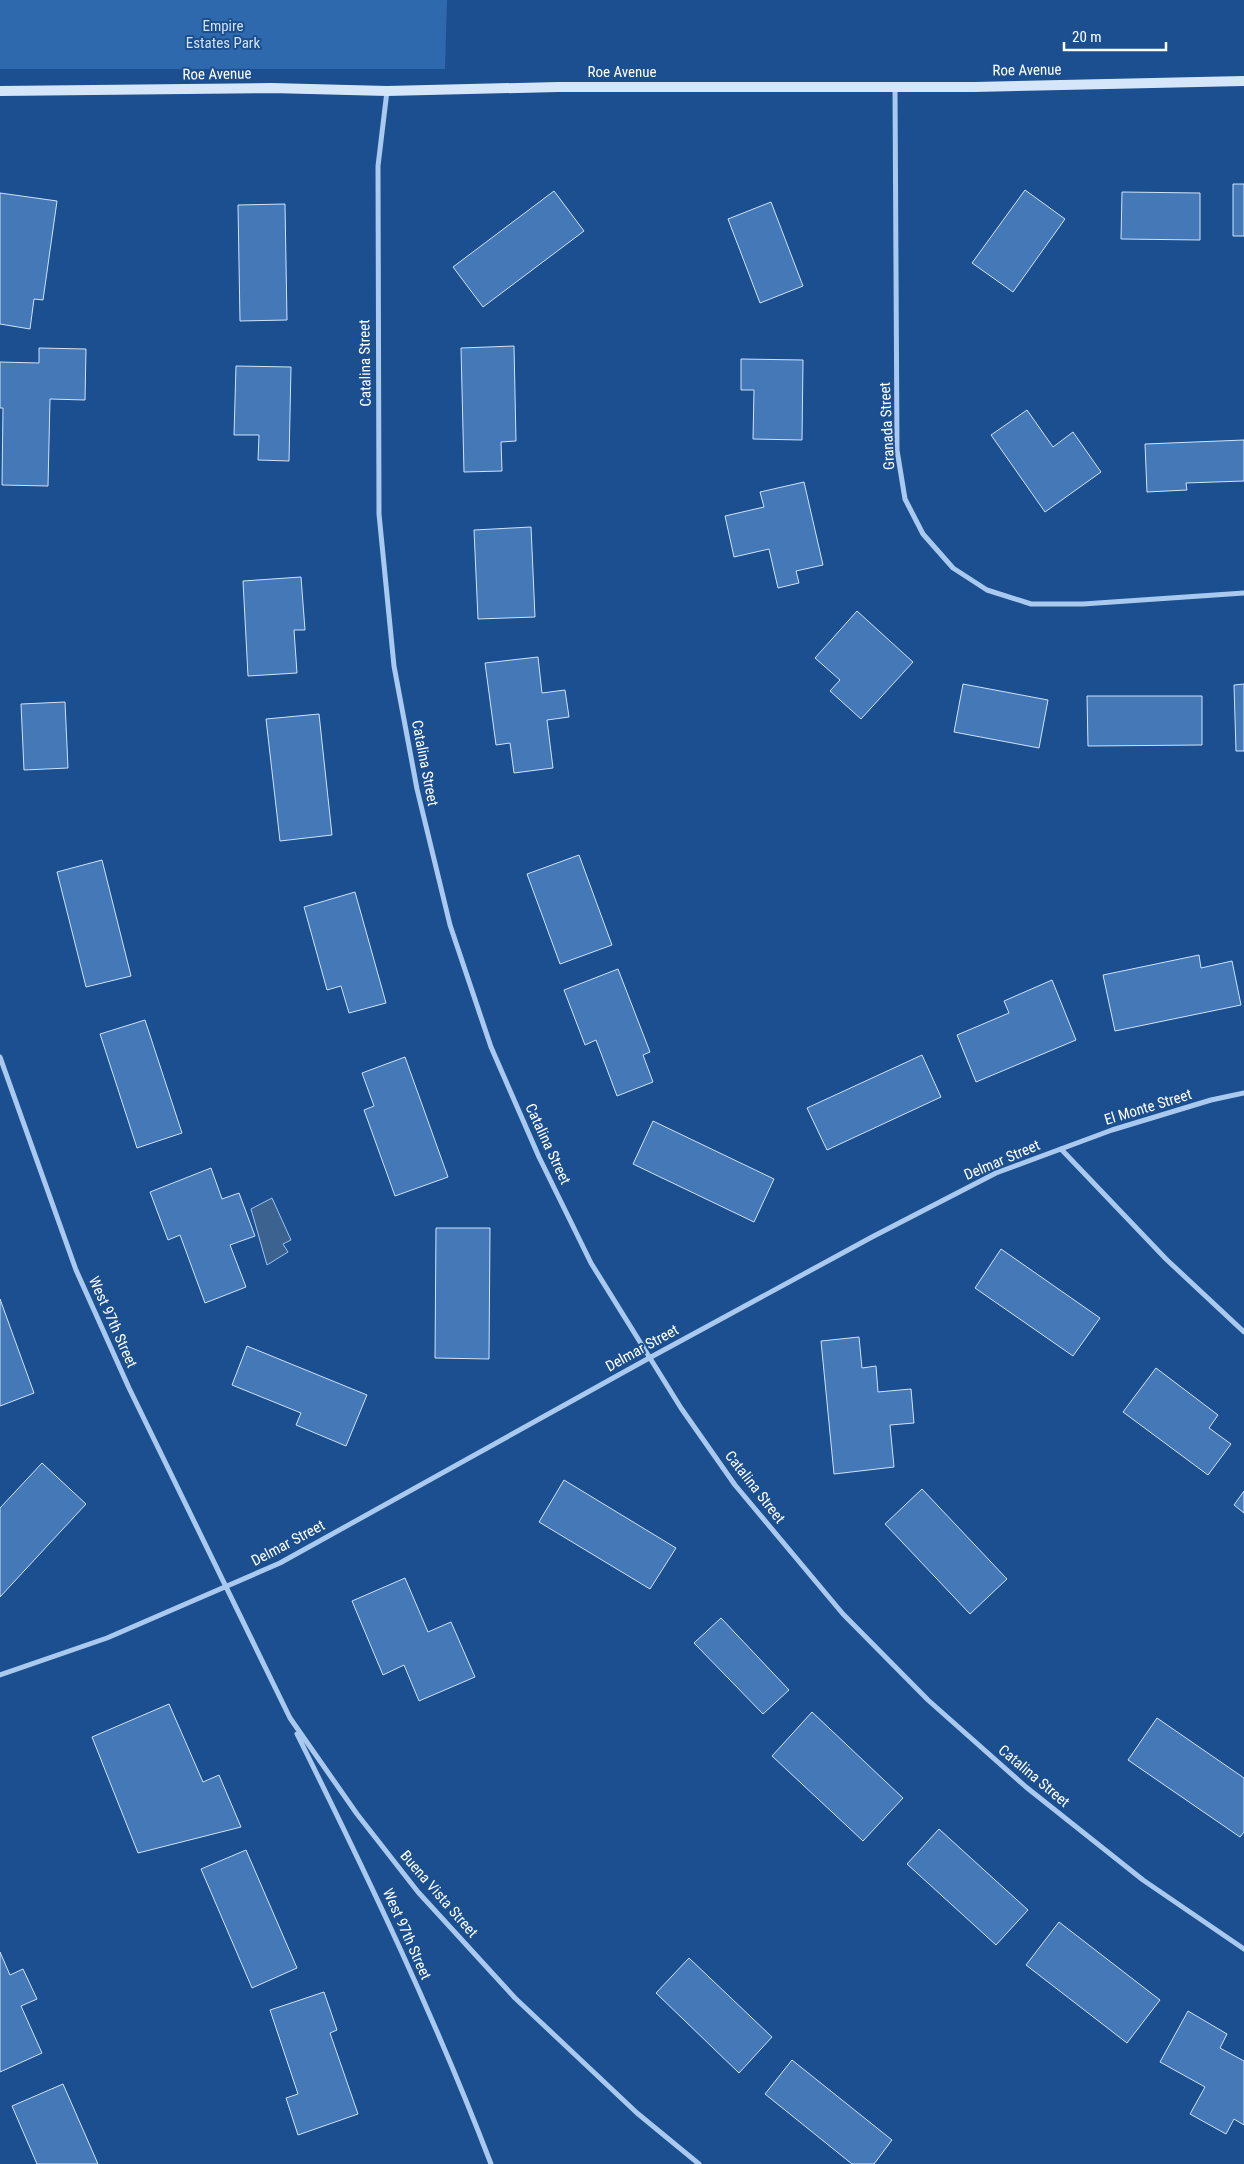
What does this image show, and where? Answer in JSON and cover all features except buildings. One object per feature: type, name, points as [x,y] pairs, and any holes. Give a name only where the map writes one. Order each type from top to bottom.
[{"type":"main road","name":"Roe Avenue","points":[[0,91],[271,88],[386,91],[558,87],[895,87],[1244,81]]},
{"type":"street","name":"Granada Street","points":[[895,87],[897,450],[905,499],[923,534],[953,568],[987,590],[1031,604],[1083,604],[1244,593]]},
{"type":"street","name":"Catalina Street","points":[[386,91],[378,166],[379,514],[394,666],[416,789],[450,925],[491,1048],[539,1157],[591,1262],[681,1408],[736,1485],[843,1614],[928,1700],[1026,1787],[1143,1880],[1244,1948]]},
{"type":"street","name":"West 97th Street","points":[[0,1058],[76,1270],[129,1388],[225,1588]]},
{"type":"street","name":"El Monte Street","points":[[1061,1149],[1211,1100],[1244,1094]]},
{"type":"street","name":"Delmar Street","points":[[0,1675],[107,1638],[280,1563],[651,1358],[987,1178],[1061,1149],[1166,1258],[1244,1332]]},
{"type":"street","name":"Buena Vista Street","points":[[225,1588],[290,1718],[357,1814],[418,1892],[516,1998],[637,2112],[699,2164]]},
{"type":"street","name":"West 97th Street","points":[[290,1718],[374,1889],[470,2108],[491,2164]]},
{"type":"green space","name":"Empire Estates Park","points":[[0,0],[447,0],[445,69],[0,69]]},
{"type":"shaded area","points":[[272,1198],[291,1240],[283,1244],[288,1252],[267,1265],[251,1209]]}]
